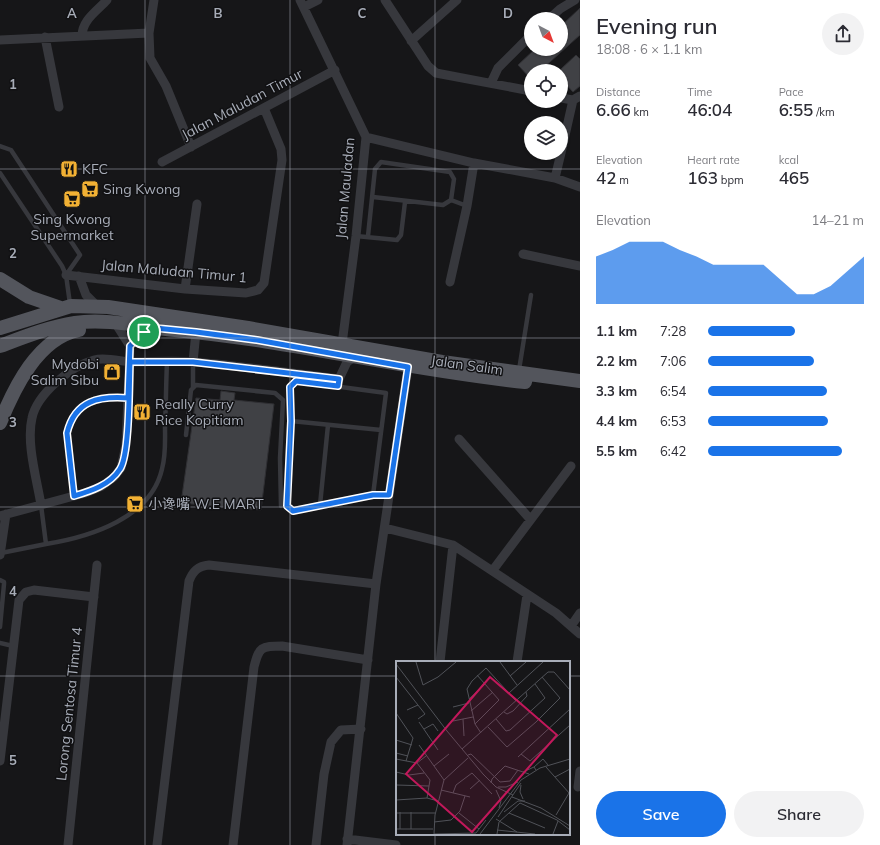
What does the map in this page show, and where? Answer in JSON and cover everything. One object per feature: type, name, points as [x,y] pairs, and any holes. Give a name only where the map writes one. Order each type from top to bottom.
[{"type":"main road","points":[[0,279],[29,297],[66,307]]},
{"type":"main road","name":"Jalan Salim","points":[[0,328],[66,307],[98,307],[241,327],[442,362],[580,381]]},
{"type":"main road","name":"Jalan Salim","points":[[0,346],[39,332],[75,323],[114,324],[257,340],[408,367],[580,390]]},
{"type":"main road","points":[[0,423],[17,385],[29,366],[44,350],[63,336],[75,331],[114,324]]},
{"type":"street","points":[[82,36],[82,28],[85,22],[107,0]]},
{"type":"street","points":[[154,0],[149,33],[150,58],[166,86],[191,147]]},
{"type":"street","points":[[302,3],[318,0]]},
{"type":"street","points":[[385,0],[428,66],[436,73],[524,90]]},
{"type":"street","points":[[411,41],[457,0]]},
{"type":"street","points":[[557,12],[575,0]]},
{"type":"street","name":"Jalan Mauladan","points":[[302,3],[366,137],[356,236],[342,344]]},
{"type":"street","points":[[0,40],[149,33]]},
{"type":"street","points":[[45,38],[59,107]]},
{"type":"street","points":[[491,83],[498,68],[524,42]]},
{"type":"street","name":"Jalan Maludan Timur","points":[[162,162],[335,70]]},
{"type":"street","points":[[568,129],[577,98]]},
{"type":"street","name":"Jalan Maludan Timur 1","points":[[66,275],[185,289],[246,293],[258,290],[264,283],[282,160],[281,149],[264,108]]},
{"type":"street","points":[[366,137],[474,163],[555,178],[580,187]]},
{"type":"street","points":[[555,178],[559,160]]},
{"type":"street","points":[[450,282],[467,206],[474,163]]},
{"type":"street","points":[[185,289],[197,204]]},
{"type":"street","points":[[522,254],[580,266]]},
{"type":"street","points":[[78,276],[86,295],[98,307]]},
{"type":"street","points":[[0,554],[2,514],[74,496],[102,486],[114,477],[121,468],[126,445],[130,346],[114,324]]},
{"type":"street","points":[[130,346],[144,332],[155,328]]},
{"type":"street","points":[[193,362],[196,332]]},
{"type":"street","points":[[41,505],[30,429],[32,416],[39,403],[52,388],[67,373],[80,365],[96,359],[130,362],[193,362],[338,382],[347,362],[355,357]]},
{"type":"street","points":[[396,845],[347,842],[361,729],[376,584],[408,367]]},
{"type":"street","points":[[459,439],[530,519]]},
{"type":"street","points":[[493,570],[571,466]]},
{"type":"street","points":[[384,528],[453,545],[556,613],[580,634]]},
{"type":"street","points":[[440,661],[453,545]]},
{"type":"street","name":"Lorong Sentosa Timur 4","points":[[68,845],[97,565]]},
{"type":"street","points":[[157,845],[189,581],[195,570],[202,566],[209,565],[376,584]]},
{"type":"street","points":[[0,761],[19,600],[26,592],[34,590],[94,596]]},
{"type":"street","points":[[517,661],[528,595]]},
{"type":"street","points":[[571,626],[580,613]]},
{"type":"street","points":[[233,845],[254,667],[257,653],[261,648],[268,646],[282,646],[368,660]]},
{"type":"street","points":[[316,845],[324,774],[331,742],[340,730],[361,729]]},
{"type":"street","points":[[576,787],[580,771]]},
{"type":"lane","points":[[0,146],[11,150],[80,255],[66,275]]},
{"type":"lane","points":[[368,236],[375,169],[380,162],[450,172],[454,180],[451,200],[443,205],[405,202],[373,197]]},
{"type":"lane","points":[[0,173],[60,262],[66,275],[66,307]]},
{"type":"lane","points":[[451,200],[467,206]]},
{"type":"lane","points":[[356,236],[397,240],[400,238],[405,202]]},
{"type":"lane","points":[[519,372],[531,295]]},
{"type":"lane","points":[[0,554],[46,544],[115,524],[145,502],[162,470],[165,450],[167,362]]},
{"type":"lane","points":[[186,434],[191,390],[193,387],[193,362]]},
{"type":"lane","points":[[373,495],[386,393],[338,382],[296,381],[292,383],[290,387],[291,421],[287,506],[293,511],[373,495],[389,495]]},
{"type":"lane","points":[[193,387],[196,385],[275,393],[280,395],[283,400],[280,458],[281,506]]},
{"type":"lane","points":[[74,496],[67,433],[69,424],[78,410],[88,402],[99,398],[128,398]]},
{"type":"lane","points":[[291,421],[381,430]]},
{"type":"lane","points":[[320,505],[328,425]]},
{"type":"lane","points":[[41,505],[46,544]]},
{"type":"lane","points":[[0,580],[4,582],[0,627]]},
{"type":"lane","points":[[0,643],[13,646]]},
{"type":"building","points":[[580,8],[580,35],[568,46],[568,19]]},
{"type":"building","points":[[576,55],[580,59],[580,86],[573,92],[568,87],[568,64],[566,64]]},
{"type":"building","points":[[528,56],[557,56],[548,64],[524,64],[524,71],[518,65]]},
{"type":"building","points":[[221,391],[235,393],[234,400],[274,404],[261,510],[181,503],[196,398],[220,400]]},
{"type":"place","name":"KFC","points":[[69,169]]},
{"type":"place","name":"Sing Kwong","points":[[90,189]]},
{"type":"place","name":"Sing Kwong Supermarket","points":[[72,199]]},
{"type":"place","name":"Mydobi Salim Sibu","points":[[112,372]]},
{"type":"place","name":"Really Curry Rice Kopitiam","points":[[142,412]]},
{"type":"place","name":"小谗嘴 W.E MART","points":[[135,504]]},
{"type":"route","points":[[155,328],[257,340],[408,367],[389,495],[373,495],[293,511],[287,506],[291,421],[290,387],[292,383],[296,381],[338,386],[339,379],[193,362],[130,362],[125,458],[121,468],[114,477],[102,486],[74,496],[67,433],[69,424],[78,410],[88,402],[99,398],[128,398],[130,346],[144,332],[155,328]]}]
